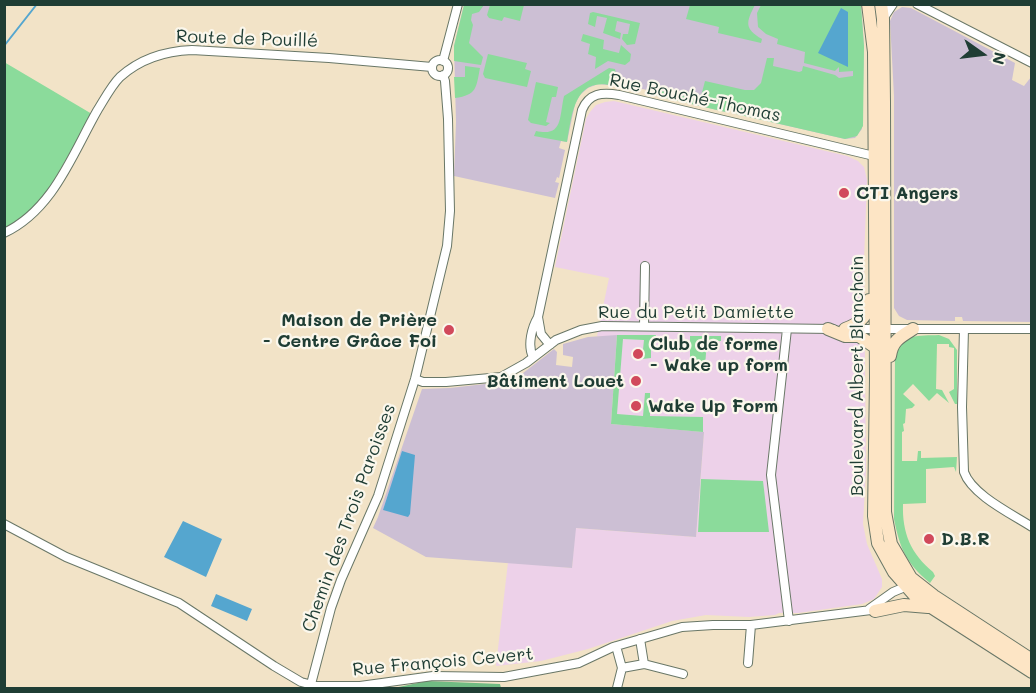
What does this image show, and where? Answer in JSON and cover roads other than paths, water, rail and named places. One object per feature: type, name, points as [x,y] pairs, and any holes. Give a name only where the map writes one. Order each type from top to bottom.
[{"type":"street","points":[[443,61],[458,4]]},
{"type":"street","name":"Boulevard Albert Blanchoin","points":[[868,4],[874,52],[875,264],[885,394],[885,512],[891,544],[910,585]]},
{"type":"street","name":"Boulevard Albert Blanchoin","points":[[881,4],[885,182],[880,329],[875,347],[875,529],[878,543],[887,563],[910,585],[1032,672]]},
{"type":"street","points":[[883,20],[893,4]]},
{"type":"street","points":[[917,4],[1030,62]]},
{"type":"street","name":"Route de Pouillé","points":[[4,233],[29,218],[49,196],[106,97],[119,79],[130,69],[157,56],[173,51],[192,50],[329,58],[432,68]]},
{"type":"street","points":[[436,61],[443,61],[447,66],[446,71],[443,75],[435,74],[432,68],[436,61]]},
{"type":"street","name":"Chemin des Trois Paroisses","points":[[310,687],[331,608],[378,496],[415,379],[447,246],[450,211],[448,119],[443,75]]},
{"type":"street","name":"Rue Bouché-Thomas","points":[[533,357],[530,351],[534,323],[538,317],[582,110],[594,95],[602,93],[619,95],[874,156]]},
{"type":"street","points":[[884,147],[874,156],[879,163],[885,182]]},
{"type":"street","points":[[845,329],[867,314],[870,274],[875,264]]},
{"type":"street","points":[[644,326],[645,266]]},
{"type":"street","points":[[538,317],[541,334],[550,345]]},
{"type":"street","name":"Rue du Petit Damiette","points":[[415,379],[423,382],[446,382],[505,376],[564,336],[592,328],[644,326],[787,329],[1032,329]]},
{"type":"street","points":[[787,329],[771,475],[789,621]]},
{"type":"street","points":[[828,329],[845,336],[860,336],[875,347]]},
{"type":"street","points":[[885,394],[891,389],[892,344],[913,329]]},
{"type":"street","points":[[964,329],[962,407],[964,472],[968,481],[978,491],[1032,527]]},
{"type":"street","points":[[4,524],[66,557],[179,603],[310,687]]},
{"type":"street","name":"Rue François Cevert","points":[[848,614],[867,610],[893,592],[910,585]]},
{"type":"street","name":"Rue François Cevert","points":[[310,687],[360,686],[433,676],[504,677],[579,663],[616,646],[693,626],[751,625],[875,611],[900,601],[910,585]]},
{"type":"street","points":[[875,611],[904,605],[940,606]]},
{"type":"street","name":"Boulevard Albert Blanchoin","points":[[940,606],[1032,660]]},
{"type":"street","points":[[748,663],[751,625]]},
{"type":"street","points":[[640,639],[644,664]]},
{"type":"street","points":[[616,646],[622,668],[618,688]]},
{"type":"street","points":[[1003,652],[1032,681]]},
{"type":"street","points":[[622,668],[644,664],[683,674]]},
{"type":"water","points":[[841,8],[848,12],[848,67],[818,53]]},
{"type":"water","points":[[402,451],[415,455],[408,517],[383,510]]},
{"type":"water","points":[[183,521],[222,539],[206,577],[164,557]]},
{"type":"water","points":[[216,594],[252,609],[247,621],[211,606]]},
{"type":"waterway","points":[[4,46],[37,4]]},
{"type":"place","name":"CTI Angers","points":[[844,193]]},
{"type":"place","name":"Maison de Prière - Centre Grâce Foi","points":[[449,330]]},
{"type":"place","name":"Club de forme - Wake up form","points":[[638,354]]},
{"type":"place","name":"Bâtiment Louet","points":[[636,381]]},
{"type":"place","name":"Wake Up Form","points":[[636,406]]},
{"type":"place","name":"D.B.R","points":[[929,539]]}]
